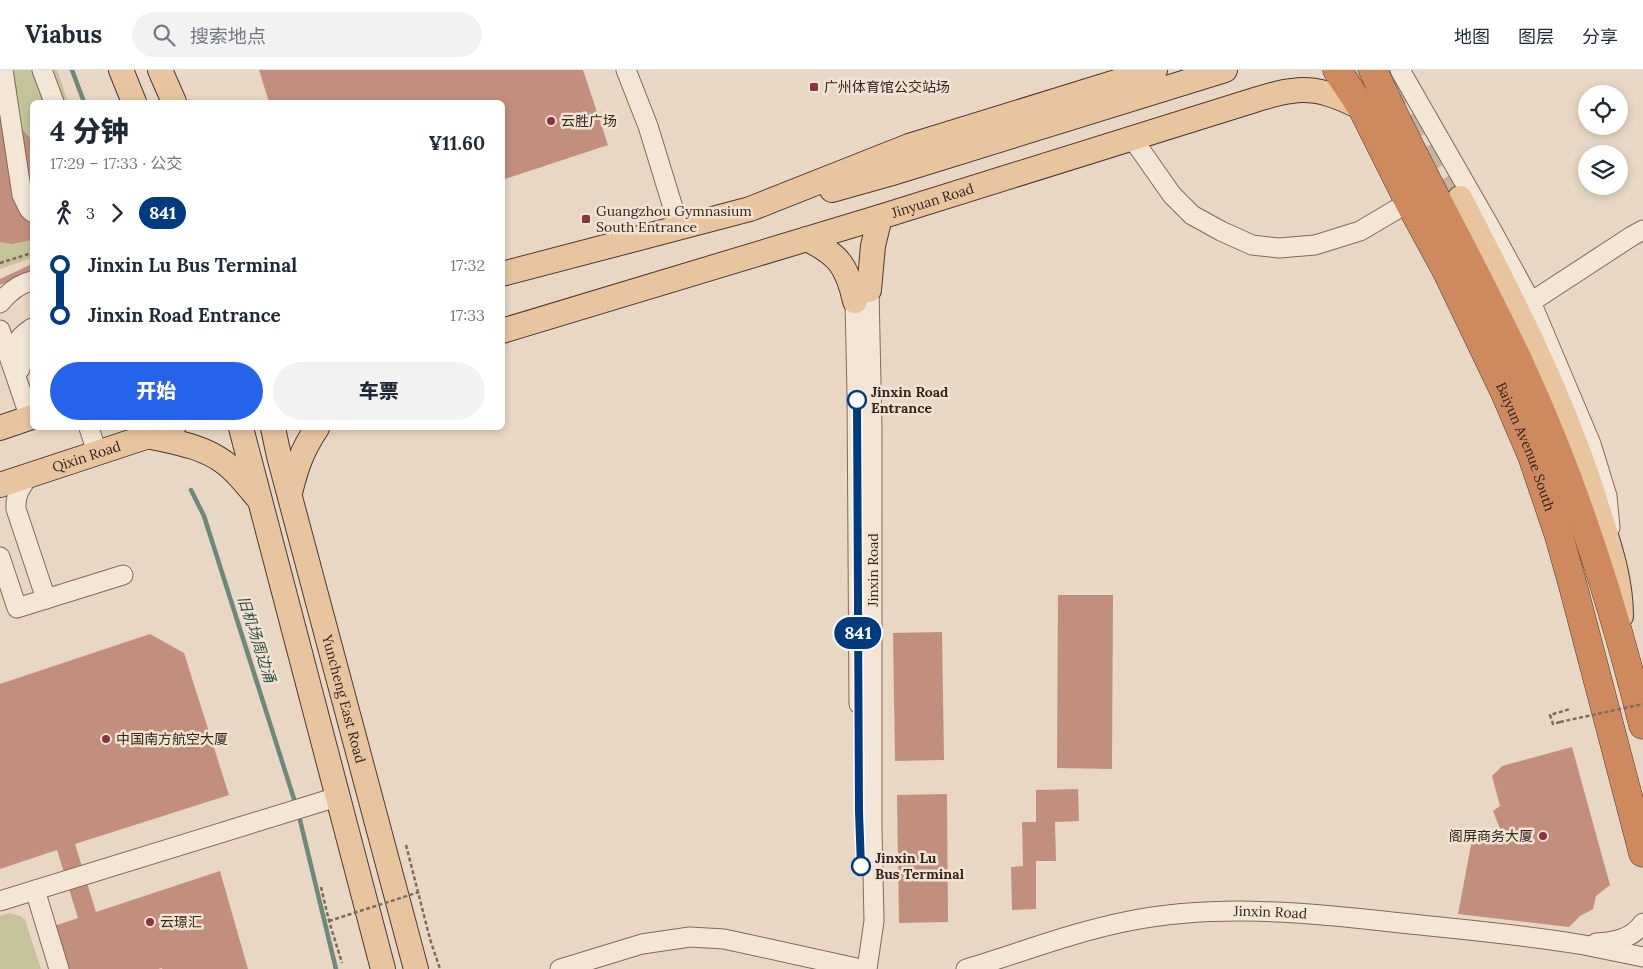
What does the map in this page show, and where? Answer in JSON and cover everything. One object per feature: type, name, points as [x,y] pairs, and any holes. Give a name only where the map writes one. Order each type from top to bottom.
[{"type":"highway","name":"Baiyun Avenue South","points":[[1337,70],[1362,108],[1409,202],[1446,270],[1520,426],[1538,472],[1574,586],[1643,852]]},
{"type":"highway","name":"Baiyun Avenue South","points":[[1373,70],[1397,123],[1497,316],[1544,419],[1565,470],[1640,696],[1643,725]]},
{"type":"main road","points":[[121,70],[133,100]]},
{"type":"main road","points":[[160,70],[173,100]]},
{"type":"main road","points":[[750,209],[909,146],[1155,70]]},
{"type":"main road","points":[[505,273],[889,174],[1226,70]]},
{"type":"main road","name":"Jinyuan Road","points":[[505,330],[1292,90],[1313,90],[1338,96],[1362,108]]},
{"type":"main road","points":[[1460,198],[1519,315],[1552,386],[1588,476],[1609,546],[1619,594],[1621,640]]},
{"type":"main road","points":[[862,296],[880,217]]},
{"type":"main road","points":[[807,239],[826,250],[843,266],[850,282],[862,296]]},
{"type":"main road","points":[[0,428],[30,415]]},
{"type":"main road","name":"Qixin Road","points":[[0,485],[166,430]]},
{"type":"main road","points":[[242,430],[279,576],[328,800],[364,898],[382,969]]},
{"type":"main road","name":"Yuncheng East Road","points":[[273,430],[289,495],[416,969]]},
{"type":"main road","points":[[289,495],[305,445],[316,430]]},
{"type":"main road","points":[[146,436],[188,446],[211,454],[234,471],[259,498]]},
{"type":"main road","points":[[279,576],[309,568]]},
{"type":"main road","points":[[364,898],[394,889]]},
{"type":"street","points":[[3,70],[22,194],[30,208]]},
{"type":"street","points":[[42,70],[53,100]]},
{"type":"street","points":[[626,70],[648,126],[679,227]]},
{"type":"street","points":[[1400,70],[1531,302],[1592,444],[1610,511],[1609,546]]},
{"type":"street","points":[[1132,138],[1172,195],[1192,215],[1252,245],[1280,248],[1315,245],[1360,231],[1409,202]]},
{"type":"street","points":[[1531,302],[1643,230]]},
{"type":"street","points":[[0,303],[16,288],[30,281]]},
{"type":"street","name":"Jinxin Road","points":[[862,296],[857,392],[859,812],[863,923],[867,969]]},
{"type":"street","points":[[0,330],[30,409]]},
{"type":"street","points":[[28,370],[15,353],[15,347],[20,337],[30,330]]},
{"type":"street","points":[[30,346],[23,354],[28,370],[30,392]]},
{"type":"street","points":[[90,430],[97,452]]},
{"type":"street","points":[[31,474],[20,487],[16,498],[16,509],[46,599]]},
{"type":"street","points":[[0,557],[16,608],[123,575]]},
{"type":"street","points":[[0,901],[328,800]]},
{"type":"street","points":[[35,890],[59,969]]},
{"type":"street","name":"Jinxin Road","points":[[966,969],[1068,937],[1130,921],[1165,916],[1236,912],[1354,917],[1583,945]]},
{"type":"street","points":[[1583,945],[1611,942],[1623,938],[1632,934],[1643,923]]},
{"type":"street","points":[[560,969],[642,944],[690,937],[724,939],[862,969]]},
{"type":"street","points":[[1583,945],[1643,957]]},
{"type":"path","points":[[0,263],[30,254]]},
{"type":"path","points":[[1570,709],[1550,714],[1553,724],[1640,696]]},
{"type":"path","points":[[406,845],[430,939],[440,969]]},
{"type":"path","points":[[321,887],[342,963]]},
{"type":"path","points":[[329,921],[418,892]]},
{"type":"shaded area","points":[[0,70],[57,70],[67,100],[30,100],[30,259],[0,269]]},
{"type":"shaded area","points":[[10,913],[20,916],[25,920],[41,969],[0,969],[0,916]]},
{"type":"building","points":[[0,70],[8,71],[17,87],[13,105],[17,124],[30,138],[30,240],[12,244],[0,242]]},
{"type":"building","name":"云胜广场","points":[[259,70],[583,70],[608,145],[505,179],[505,100],[268,100]]},
{"type":"building","points":[[30,265],[30,273],[0,285],[0,279]]},
{"type":"building","points":[[1058,595],[1113,595],[1112,769],[1057,768]]},
{"type":"building","points":[[942,632],[944,760],[895,761],[893,633]]},
{"type":"building","name":"中国南方航空大厦","points":[[150,634],[184,653],[229,795],[75,844],[96,912],[220,871],[248,969],[67,969],[54,926],[78,918],[57,850],[0,869],[0,684]]},
{"type":"building","name":"阁屏商务大厦","points":[[1572,747],[1610,885],[1596,896],[1593,909],[1580,916],[1569,927],[1458,914],[1472,840],[1486,842],[1491,832],[1500,829],[1493,811],[1500,806],[1492,776],[1502,766]]},
{"type":"building","points":[[1078,789],[1079,821],[1055,822],[1056,861],[1036,861],[1036,909],[1012,910],[1011,867],[1023,866],[1022,822],[1036,822],[1036,790]]},
{"type":"building","points":[[947,794],[948,922],[899,923],[897,795]]},
{"type":"waterway","name":"旧机场周边涌","points":[[72,70],[83,100]]},
{"type":"waterway","name":"旧机场周边涌","points":[[191,490],[204,516],[294,799]]},
{"type":"waterway","name":"旧机场周边涌","points":[[300,820],[336,969]]},
{"type":"tunnel","points":[[1356,70],[1381,83],[1400,100],[1415,121],[1460,198]]},
{"type":"bus line","name":"841","points":[[857,400],[859,812],[861,866]]},
{"type":"place","name":"广州体育馆公交站场","points":[[814,87]]},
{"type":"place","name":"云胜广场","points":[[551,121]]},
{"type":"place","name":"Guangzhou Gymnasium South Entrance","points":[[586,219]]},
{"type":"place","name":"Jinxin Road Entrance","points":[[857,400]]},
{"type":"place","name":"中国南方航空大厦","points":[[106,739]]},
{"type":"place","name":"阁屏商务大厦","points":[[1543,836]]},
{"type":"place","name":"Jinxin Lu Bus Terminal","points":[[861,866]]},
{"type":"place","name":"云璟汇","points":[[150,922]]}]
